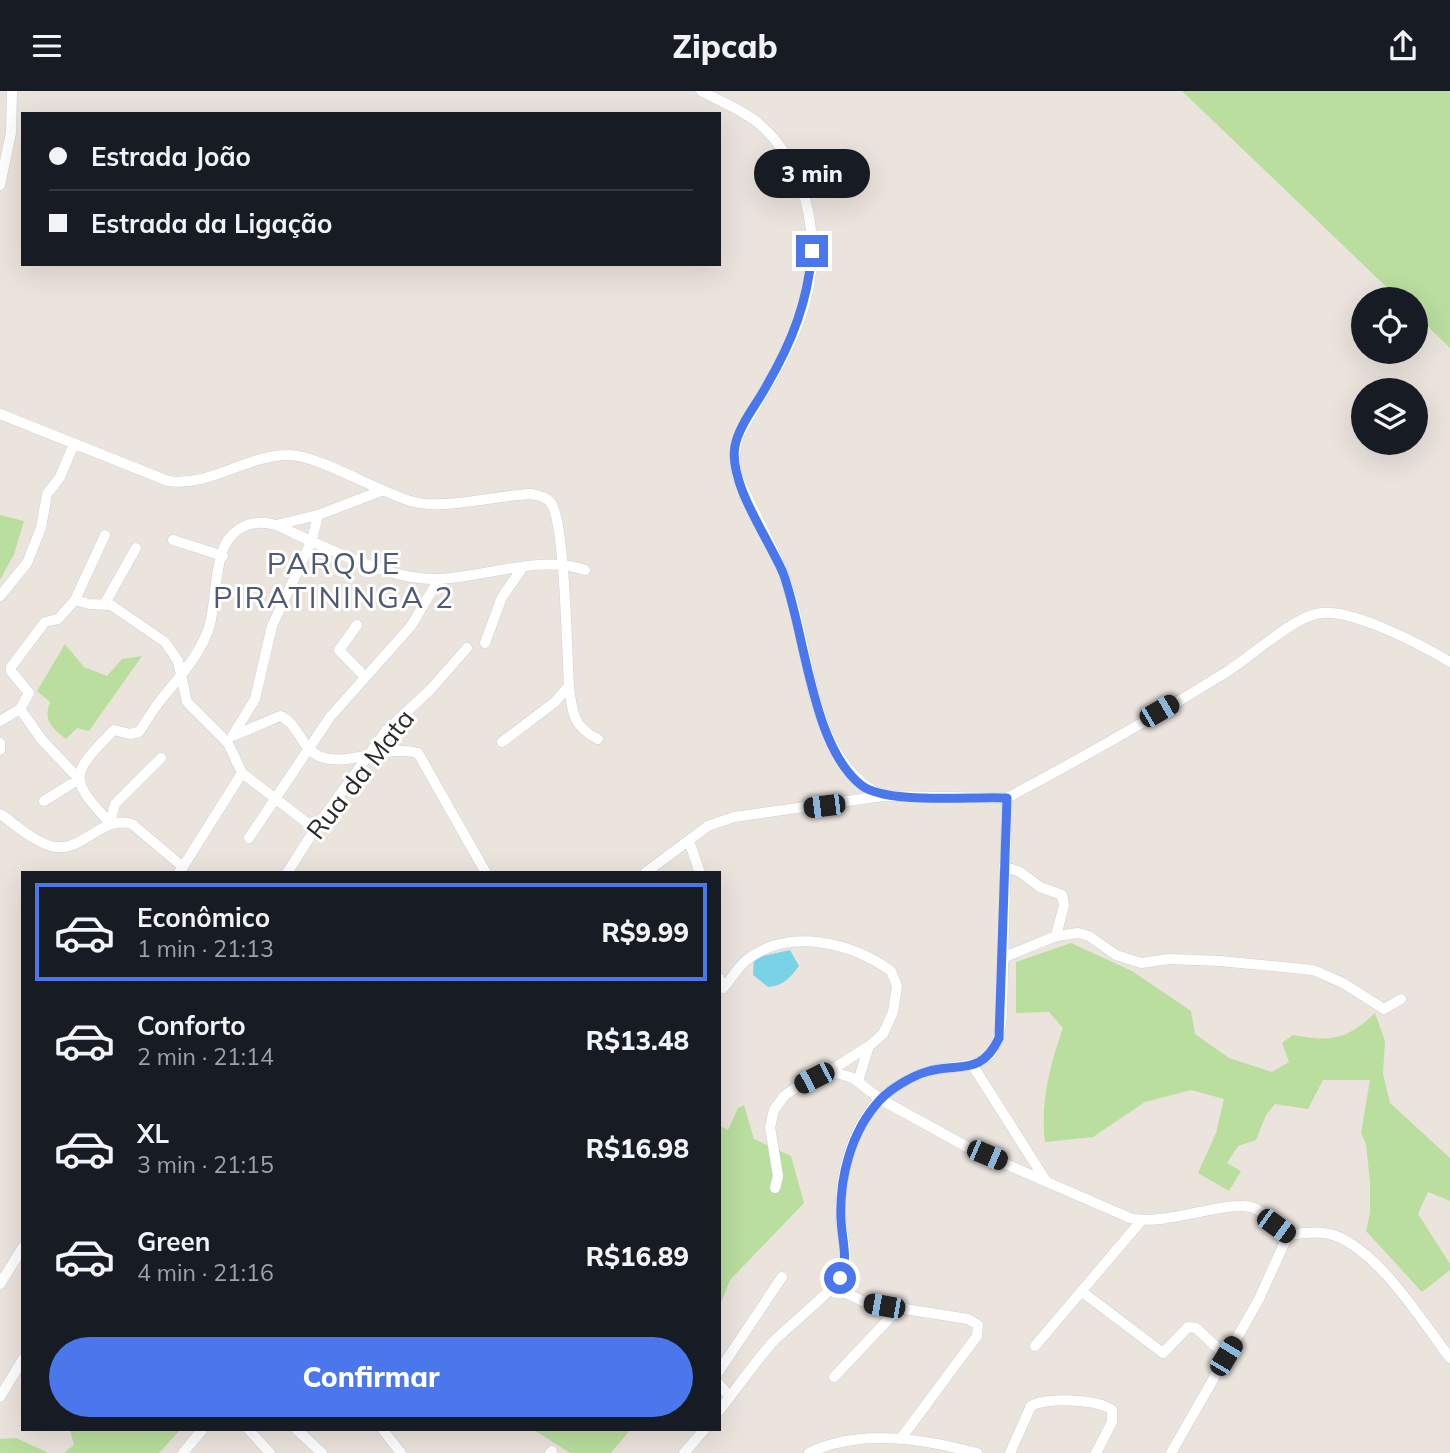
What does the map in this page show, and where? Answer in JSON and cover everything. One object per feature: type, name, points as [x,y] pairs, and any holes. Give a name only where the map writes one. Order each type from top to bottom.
[{"type":"street","points":[[0,184],[11,133],[12,91]]},
{"type":"street","points":[[701,91],[746,114],[768,133],[789,162],[806,199],[812,251],[810,279],[801,316],[778,366],[740,433],[736,443],[735,464],[737,476],[790,594],[821,717],[852,774],[860,784],[883,796]]},
{"type":"street","points":[[0,414],[177,482],[195,480],[288,455],[304,457],[381,491],[420,503],[539,495],[552,504],[555,511],[562,565],[571,710],[582,731],[598,739]]},
{"type":"street","points":[[0,596],[27,563],[41,528],[47,494],[60,477],[74,444]]},
{"type":"street","points":[[352,502],[354,479]]},
{"type":"street","points":[[276,525],[318,515],[381,491]]},
{"type":"street","points":[[230,739],[255,699],[272,626],[312,540],[318,515]]},
{"type":"street","points":[[44,801],[79,779],[82,769],[114,730],[130,734],[139,732],[159,702],[181,678],[204,640],[228,540],[242,527],[256,522],[276,525],[403,577],[439,579],[523,567],[562,565],[585,570]]},
{"type":"street","points":[[0,721],[20,709],[29,693],[11,671],[11,667],[45,622],[58,619],[75,600],[105,535]]},
{"type":"street","points":[[173,540],[223,556]]},
{"type":"street","points":[[105,603],[136,548]]},
{"type":"street","points":[[485,643],[502,597],[523,567]]},
{"type":"street","points":[[249,838],[308,748],[364,676],[416,619],[439,579]]},
{"type":"street","points":[[75,600],[89,604],[105,603],[165,642],[178,661],[192,709],[230,739],[242,773],[315,829]]},
{"type":"street","points":[[648,871],[708,826],[726,819],[883,796],[1007,798],[1229,670],[1315,614],[1333,613],[1369,624],[1421,645],[1450,662]]},
{"type":"street","points":[[357,625],[339,650],[364,676]]},
{"type":"street","name":"Rua da Mata","points":[[288,871],[315,829],[396,720],[430,690],[467,648]]},
{"type":"street","points":[[502,742],[555,702],[569,686]]},
{"type":"street","points":[[20,709],[42,740],[79,779],[84,794],[110,823]]},
{"type":"street","points":[[230,739],[280,716],[289,722],[308,748],[330,759],[405,751],[422,755],[450,814],[485,871]]},
{"type":"street","points":[[0,743],[0,750]]},
{"type":"street","points":[[110,823],[115,804],[161,758]]},
{"type":"street","points":[[0,814],[45,844],[59,848],[74,844],[110,823],[132,824],[181,870],[242,773]]},
{"type":"street","points":[[721,1408],[788,1326],[833,1287],[846,1261],[840,1198],[844,1173],[850,1151],[880,1099],[926,1072],[973,1066],[986,1058],[999,1038],[1007,798]]},
{"type":"street","points":[[689,841],[699,871]]},
{"type":"street","points":[[1004,866],[1062,895],[1064,905],[1056,936]]},
{"type":"street","points":[[1002,958],[1056,936],[1078,933],[1089,936],[1116,955],[1141,963],[1169,959],[1207,960],[1313,970],[1343,983],[1384,1009],[1401,999]]},
{"type":"street","points":[[721,986],[725,988],[739,966],[760,951],[803,942],[835,944],[861,955],[891,971],[897,986],[889,1024],[869,1046],[827,1074],[798,1086],[774,1110],[770,1127],[778,1175],[775,1188]]},
{"type":"street","points":[[858,1081],[869,1046]]},
{"type":"street","points":[[973,1066],[1045,1181]]},
{"type":"street","points":[[827,1074],[846,1075],[880,1099],[969,1147],[1112,1212],[1141,1221],[1245,1206],[1263,1213],[1288,1235],[1326,1233],[1337,1236],[1368,1257],[1450,1358]]},
{"type":"street","points":[[1035,1346],[1141,1221]]},
{"type":"street","points":[[1171,1453],[1274,1269],[1288,1235]]},
{"type":"street","points":[[0,1284],[21,1250]]},
{"type":"street","points":[[721,1368],[782,1277]]},
{"type":"street","points":[[833,1287],[867,1303],[968,1319],[974,1321],[980,1330],[955,1368],[902,1437]]},
{"type":"street","points":[[1081,1291],[1163,1353],[1188,1327],[1196,1328],[1226,1356]]},
{"type":"street","points":[[834,1377],[899,1308]]},
{"type":"street","points":[[0,1397],[21,1362]]},
{"type":"street","points":[[721,1386],[730,1397]]},
{"type":"street","points":[[1010,1453],[1031,1406],[1047,1400],[1099,1404],[1112,1410],[1112,1422],[1096,1453]]},
{"type":"street","points":[[183,1453],[201,1431]]},
{"type":"street","points":[[250,1431],[270,1453]]},
{"type":"street","points":[[298,1431],[322,1453]]},
{"type":"street","points":[[384,1431],[401,1453]]},
{"type":"street","points":[[684,1453],[703,1431]]},
{"type":"street","points":[[809,1453],[831,1445],[902,1437],[976,1453]]},
{"type":"green space","points":[[1182,91],[1450,91],[1450,348],[1428,327],[1428,287],[1386,287]]},
{"type":"green space","points":[[0,515],[24,521],[14,554],[0,580]]},
{"type":"green space","points":[[65,644],[84,667],[107,676],[122,659],[142,656],[89,731],[77,728],[66,739],[48,719],[50,702],[37,691]]},
{"type":"green space","points":[[1071,943],[1132,971],[1191,1011],[1195,1034],[1229,1058],[1272,1072],[1289,1062],[1282,1043],[1293,1035],[1338,1037],[1355,1029],[1375,1013],[1385,1041],[1383,1074],[1390,1103],[1450,1158],[1450,1201],[1428,1192],[1418,1214],[1450,1264],[1450,1270],[1422,1292],[1366,1231],[1370,1213],[1370,1183],[1366,1144],[1361,1133],[1370,1080],[1323,1080],[1308,1109],[1275,1104],[1266,1115],[1256,1140],[1238,1146],[1227,1163],[1241,1171],[1229,1191],[1198,1173],[1216,1133],[1224,1099],[1191,1090],[1145,1102],[1093,1137],[1045,1142],[1047,1084],[1063,1028],[1049,1012],[1016,1013],[1016,962]]},
{"type":"green space","points":[[744,1105],[754,1139],[791,1156],[804,1203],[730,1280],[721,1303],[721,1126],[728,1130],[738,1108]]},
{"type":"green space","points":[[70,1431],[179,1431],[159,1453],[64,1453],[74,1445]]},
{"type":"green space","points":[[536,1431],[629,1431],[611,1453],[570,1453]]},
{"type":"green space","points":[[16,1438],[49,1453],[0,1453],[0,1439]]},
{"type":"water","points":[[790,950],[799,966],[786,981],[768,987],[753,975],[754,958]]},
{"type":"district","name":"PARQUE PIRATININGA 2","points":[[334,580]]},
{"type":"route","points":[[812,251],[810,279],[792,340],[740,433],[734,453],[737,476],[790,594],[812,690],[821,717],[852,774],[860,784],[883,796],[1007,798],[1002,1012],[999,1038],[986,1058],[973,1066],[926,1072],[880,1099],[850,1151],[844,1173],[840,1198],[846,1261],[840,1278]]}]
